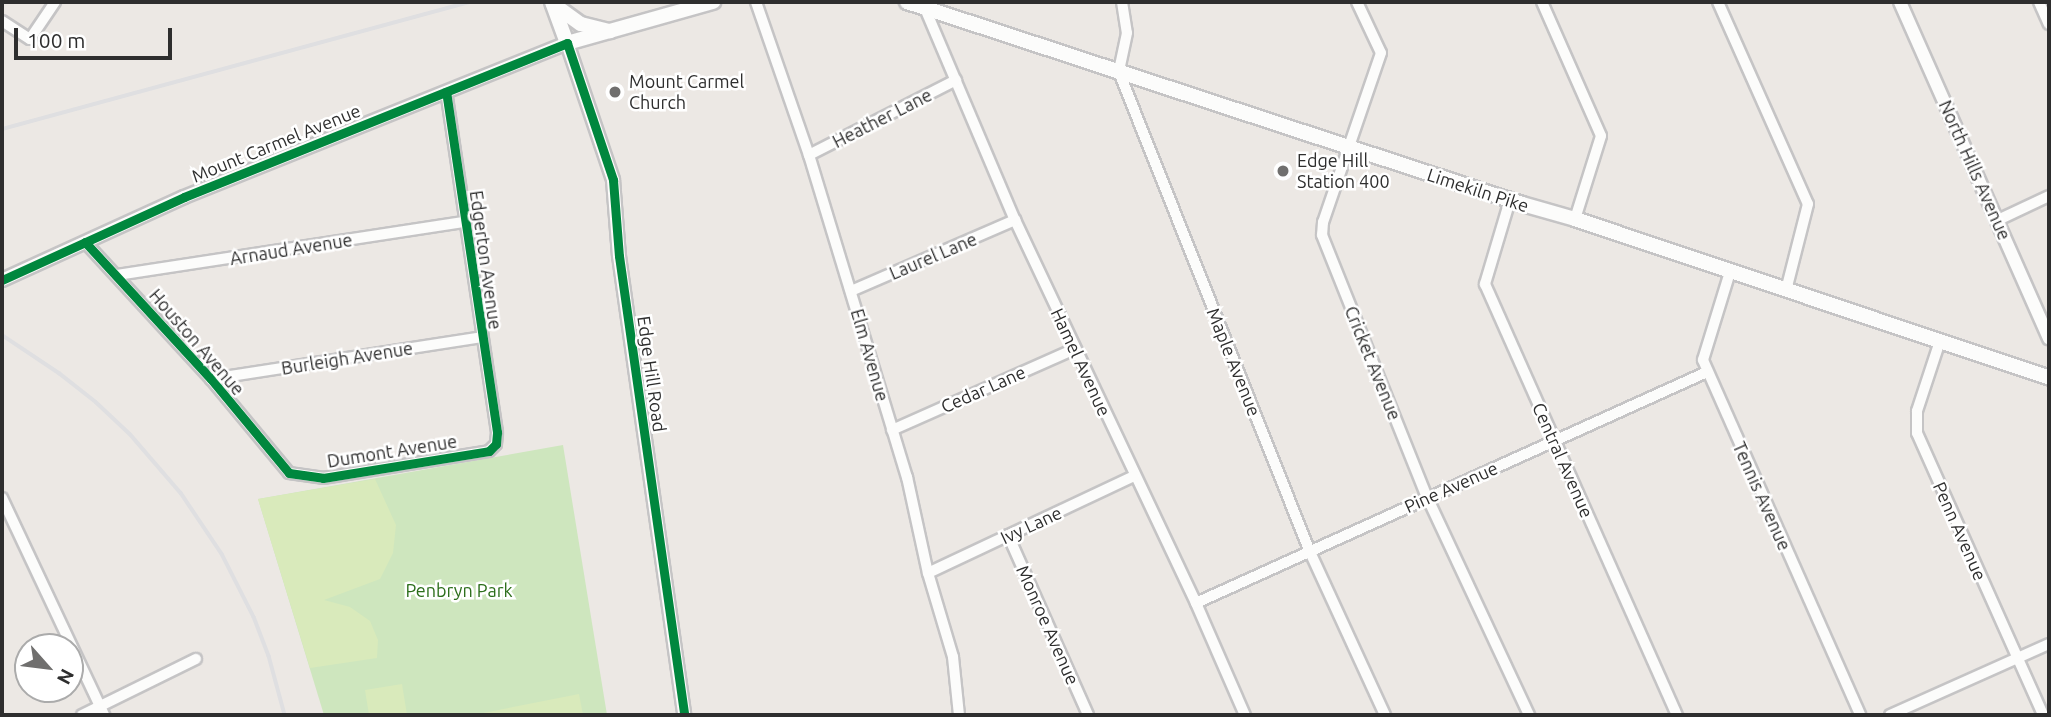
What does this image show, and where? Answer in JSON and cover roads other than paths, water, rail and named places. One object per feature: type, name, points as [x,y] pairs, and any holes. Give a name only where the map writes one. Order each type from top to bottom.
[{"type":"main road","points":[[552,3],[567,43],[713,2]]},
{"type":"main road","name":"Limekiln Pike","points":[[907,2],[1575,219],[2049,379]]},
{"type":"main road","points":[[552,3],[581,24],[611,31]]},
{"type":"street","points":[[2,21],[30,39],[55,2]]},
{"type":"street","name":"Elm Avenue","points":[[756,2],[809,155],[907,477],[928,573],[953,657],[959,715]]},
{"type":"street","points":[[1119,72],[1127,33],[1122,2]]},
{"type":"street","name":"Cricket Avenue","points":[[1357,2],[1381,53],[1323,222],[1322,235],[1427,497],[1529,715]]},
{"type":"street","points":[[1542,2],[1601,136],[1575,219]]},
{"type":"street","points":[[1718,2],[1808,204],[1786,289]]},
{"type":"street","name":"North Hills Avenue","points":[[1900,2],[2049,339]]},
{"type":"street","points":[[2039,2],[2049,24]]},
{"type":"street","name":"Hamel Avenue","points":[[924,6],[1015,220],[1196,603],[1245,715]]},
{"type":"street","name":"Mount Carmel Avenue","points":[[2,281],[184,197],[567,43]]},
{"type":"street","name":"Edge Hill Road","points":[[567,43],[613,180],[619,256],[684,715]]},
{"type":"street","name":"Maple Avenue","points":[[1119,72],[1310,552],[1385,715]]},
{"type":"street","name":"Heather Lane","points":[[809,155],[956,80]]},
{"type":"street","name":"Edgerton Avenue","points":[[446,92],[497,432]]},
{"type":"street","points":[[1998,220],[2049,196]]},
{"type":"street","name":"Central Avenue","points":[[1510,200],[1485,284],[1677,715]]},
{"type":"street","name":"Laurel Lane","points":[[851,291],[1015,220]]},
{"type":"street","name":"Arnaud Avenue","points":[[117,275],[465,222]]},
{"type":"street","name":"Houston Avenue","points":[[85,242],[211,379],[281,466]]},
{"type":"street","name":"Tennis Avenue","points":[[1730,272],[1703,360],[1860,715]]},
{"type":"street","name":"Burleigh Avenue","points":[[211,379],[482,337]]},
{"type":"street","name":"Penn Avenue","points":[[1940,341],[1917,411],[1917,433],[2043,715]]},
{"type":"street","name":"Cedar Lane","points":[[892,430],[1075,349]]},
{"type":"street","name":"Pine Avenue","points":[[1196,603],[1707,372]]},
{"type":"street","name":"Dumont Avenue","points":[[281,466],[299,476],[323,478],[481,454],[496,444],[497,432]]},
{"type":"street","name":"Ivy Lane","points":[[928,573],[1134,476]]},
{"type":"street","points":[[2,498],[102,711]]},
{"type":"street","name":"Monroe Avenue","points":[[1009,536],[1088,715]]},
{"type":"street","points":[[1890,715],[2049,644]]},
{"type":"street","points":[[82,715],[102,711],[196,659]]},
{"type":"railway","points":[[2,129],[469,2]]},
{"type":"railway","points":[[2,335],[59,373],[96,402],[130,434],[181,493],[222,554],[254,617],[269,656],[285,715]]},
{"type":"place","name":"Mount Carmel Church","points":[[615,92]]},
{"type":"place","name":"Edge Hill Station 400","points":[[1283,171]]},
{"type":"park label","name":"Penbryn Park","points":[[459,590]]}]
